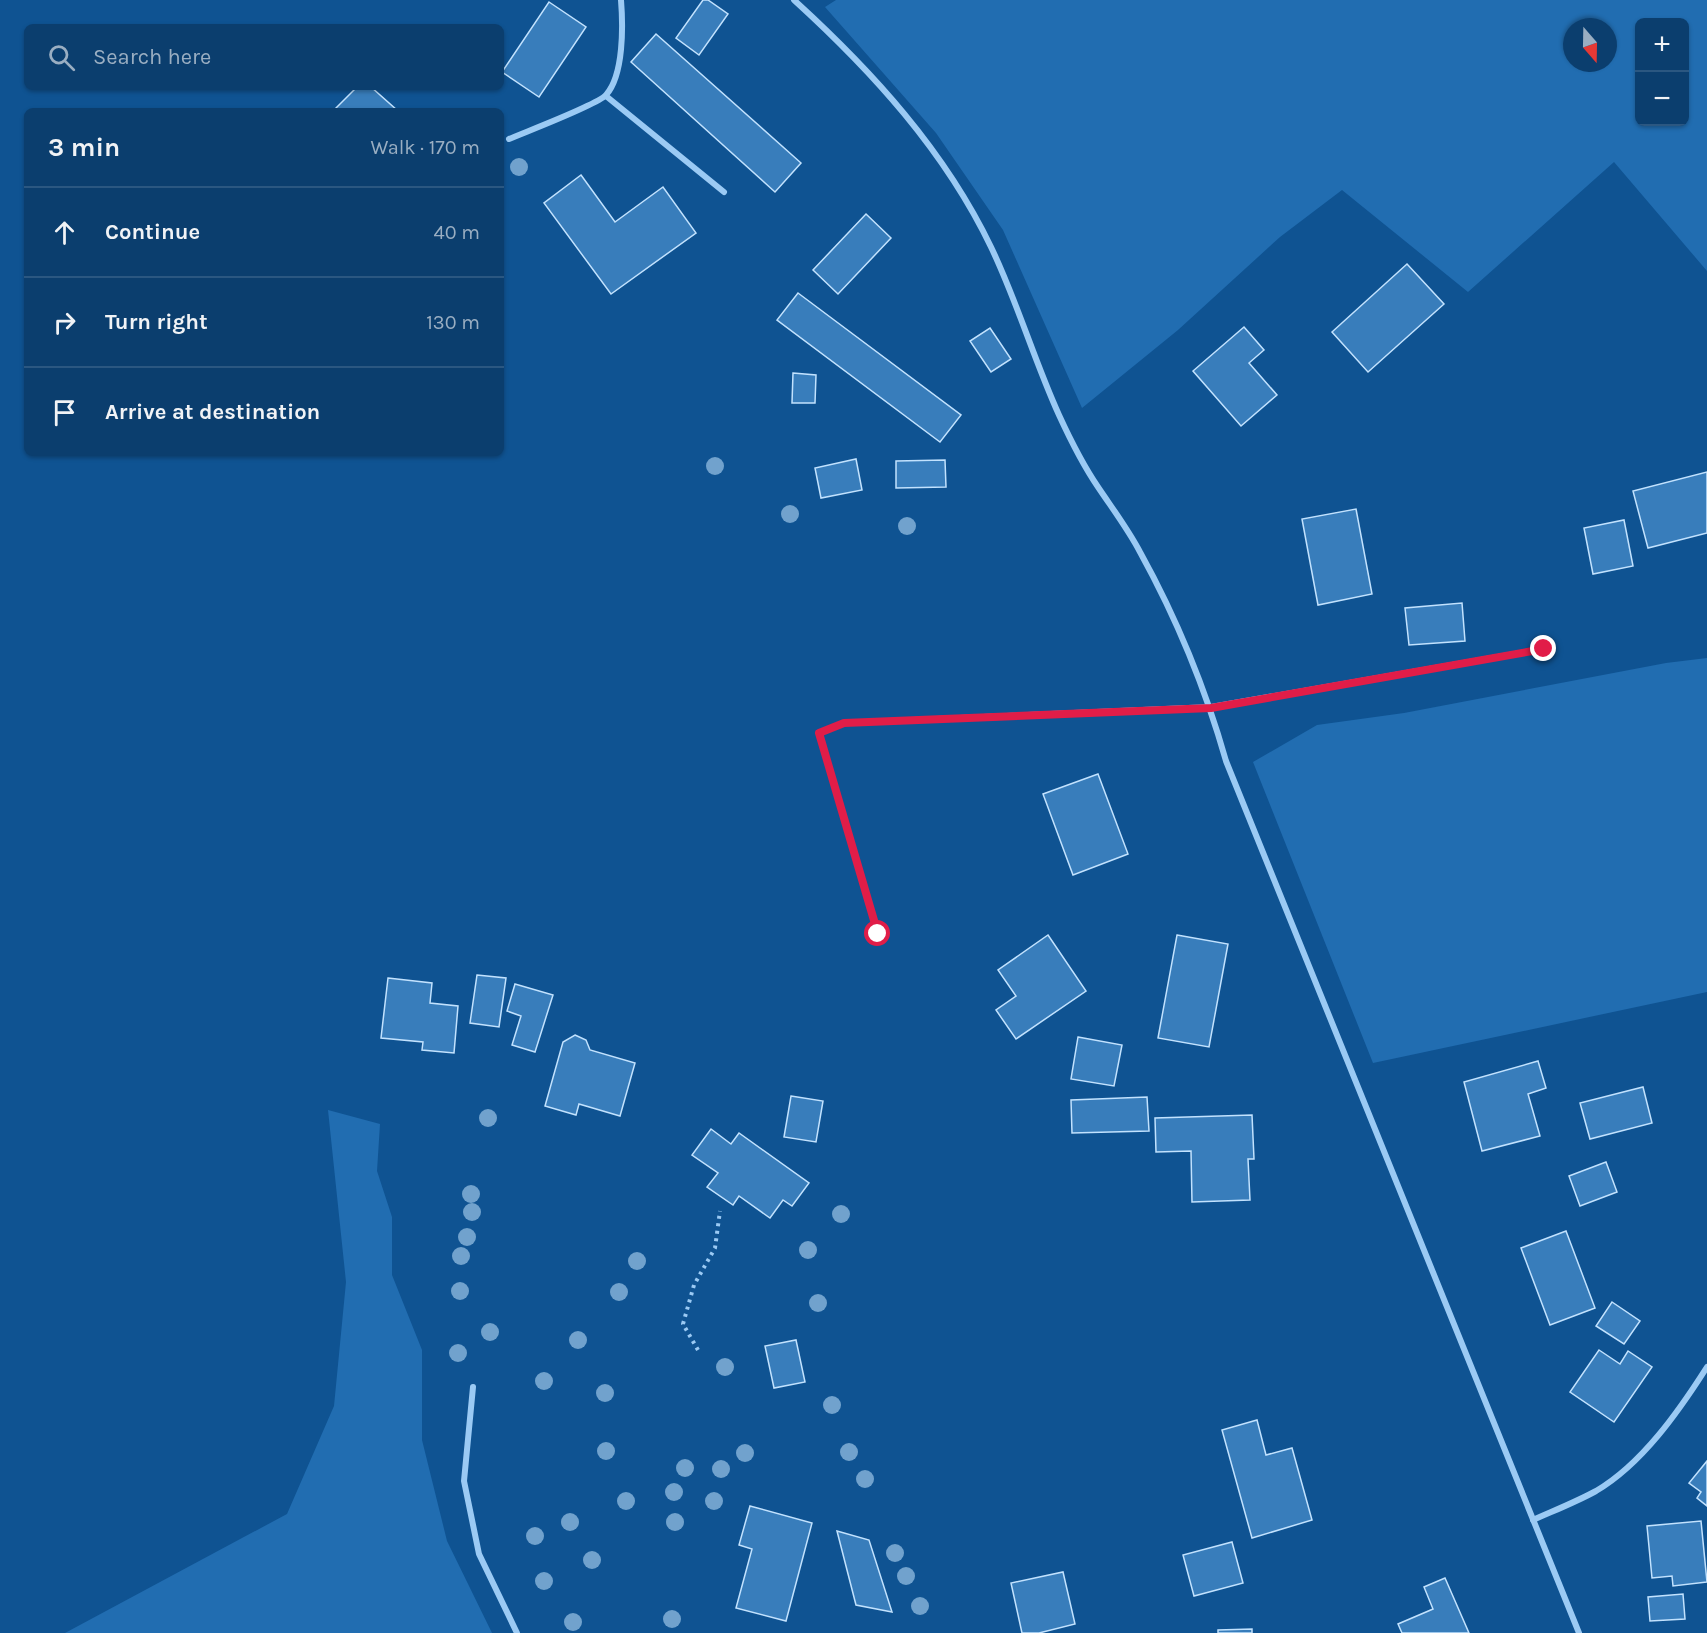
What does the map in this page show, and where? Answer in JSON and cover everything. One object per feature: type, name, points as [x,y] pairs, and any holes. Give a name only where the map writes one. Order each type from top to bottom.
[{"type":"street","points":[[509,139],[606,96],[615,76],[620,54],[621,0]]},
{"type":"street","points":[[794,0],[840,42],[908,118],[955,181],[991,247],[1059,415],[1096,484],[1139,549],[1169,608],[1211,708],[1226,761],[1579,1633]]},
{"type":"street","points":[[606,96],[724,192]]},
{"type":"street","points":[[878,934],[819,733],[844,723],[1211,708],[1544,649]]},
{"type":"street","points":[[1533,1520],[1597,1490],[1645,1451],[1686,1400],[1707,1367]]},
{"type":"street","points":[[473,1387],[464,1481],[478,1554],[517,1633]]},
{"type":"path","points":[[698,1350],[687,1336],[683,1324],[694,1285],[715,1248],[720,1211]]},
{"type":"shaded area","points":[[836,0],[1707,0],[1707,271],[1614,162],[1468,292],[1342,190],[1280,237],[1178,330],[1082,408],[1003,230],[936,133],[825,7]]},
{"type":"shaded area","points":[[1707,658],[1707,992],[1373,1063],[1253,762],[1317,725],[1404,713],[1666,663]]},
{"type":"shaded area","points":[[328,1110],[380,1124],[377,1171],[392,1217],[392,1275],[422,1350],[422,1440],[447,1541],[492,1633],[65,1633],[287,1514],[334,1406],[346,1282]]},
{"type":"building","points":[[703,0],[708,0],[728,14],[699,55],[676,38]]},
{"type":"building","points":[[549,2],[586,27],[539,97],[504,73],[504,69]]},
{"type":"building","points":[[656,34],[801,163],[775,192],[631,62]]},
{"type":"building","points":[[354,90],[374,90],[395,108],[336,108]]},
{"type":"building","points":[[581,175],[615,222],[663,187],[696,233],[611,294],[544,203]]},
{"type":"building","points":[[866,214],[891,238],[838,294],[813,270]]},
{"type":"building","points":[[1407,264],[1444,304],[1368,372],[1332,332]]},
{"type":"building","points":[[798,293],[961,415],[940,442],[777,320]]},
{"type":"building","points":[[1244,327],[1264,350],[1249,363],[1277,395],[1241,426],[1193,371]]},
{"type":"building","points":[[990,328],[1011,359],[991,372],[970,341]]},
{"type":"building","points":[[793,373],[816,375],[815,403],[792,403]]},
{"type":"building","points":[[856,459],[862,490],[821,498],[815,468]]},
{"type":"building","points":[[945,460],[946,487],[896,488],[896,461]]},
{"type":"building","points":[[1707,472],[1707,533],[1648,548],[1633,491]]},
{"type":"building","points":[[1356,509],[1372,594],[1318,605],[1302,519]]},
{"type":"building","points":[[1624,520],[1633,566],[1593,574],[1584,528]]},
{"type":"building","points":[[1462,603],[1465,641],[1409,645],[1405,608]]},
{"type":"building","points":[[1098,774],[1128,854],[1073,875],[1043,794]]},
{"type":"building","points":[[1048,935],[1086,991],[1016,1039],[996,1010],[1016,996],[998,970]]},
{"type":"building","points":[[1177,935],[1228,944],[1209,1047],[1158,1038]]},
{"type":"building","points":[[477,975],[506,978],[499,1027],[470,1023]]},
{"type":"building","points":[[388,978],[432,983],[430,1003],[458,1006],[454,1053],[422,1050],[423,1042],[381,1038]]},
{"type":"building","points":[[515,984],[553,995],[535,1052],[512,1045],[521,1016],[507,1011]]},
{"type":"building","points":[[575,1035],[586,1040],[590,1050],[635,1063],[620,1116],[579,1104],[576,1115],[545,1106],[563,1042]]},
{"type":"building","points":[[1078,1037],[1122,1045],[1114,1086],[1071,1079]]},
{"type":"building","points":[[1538,1061],[1546,1088],[1528,1094],[1540,1136],[1482,1151],[1464,1082]]},
{"type":"building","points":[[1643,1087],[1652,1123],[1590,1139],[1580,1103]]},
{"type":"building","points":[[791,1096],[823,1101],[816,1142],[784,1137]]},
{"type":"building","points":[[1147,1097],[1149,1131],[1072,1133],[1071,1100]]},
{"type":"building","points":[[1252,1115],[1254,1159],[1248,1159],[1250,1200],[1192,1202],[1191,1151],[1156,1152],[1155,1118]]},
{"type":"building","points":[[711,1129],[731,1144],[739,1133],[809,1183],[792,1206],[783,1200],[770,1218],[739,1196],[733,1205],[707,1187],[718,1173],[692,1155]]},
{"type":"building","points":[[1606,1162],[1617,1192],[1580,1206],[1569,1176]]},
{"type":"building","points":[[1566,1231],[1595,1308],[1550,1325],[1521,1248]]},
{"type":"building","points":[[1612,1302],[1640,1321],[1624,1344],[1596,1326]]},
{"type":"building","points":[[796,1340],[805,1382],[774,1388],[765,1346]]},
{"type":"building","points":[[1599,1350],[1620,1364],[1628,1351],[1652,1367],[1614,1422],[1570,1392]]},
{"type":"building","points":[[1257,1420],[1266,1455],[1292,1448],[1312,1520],[1252,1538],[1222,1430]]},
{"type":"building","points":[[1707,1461],[1707,1506],[1697,1498],[1701,1492],[1689,1483]]},
{"type":"building","points":[[750,1506],[812,1523],[786,1621],[736,1608],[752,1549],[739,1545]]},
{"type":"building","points":[[1701,1521],[1707,1582],[1673,1586],[1672,1576],[1652,1578],[1647,1526]]},
{"type":"building","points":[[837,1531],[869,1540],[892,1612],[856,1605]]},
{"type":"building","points":[[1232,1542],[1243,1583],[1194,1596],[1183,1555]]},
{"type":"building","points":[[1063,1572],[1075,1624],[1039,1633],[1022,1633],[1011,1583]]},
{"type":"building","points":[[1445,1578],[1469,1633],[1402,1633],[1398,1624],[1433,1609],[1424,1587]]},
{"type":"building","points":[[1683,1594],[1685,1619],[1650,1621],[1648,1597]]},
{"type":"building","points":[[1252,1629],[1252,1633],[1218,1633],[1218,1630]]},
{"type":"route","points":[[878,934],[819,733],[844,723],[1211,708],[1544,649]]}]
